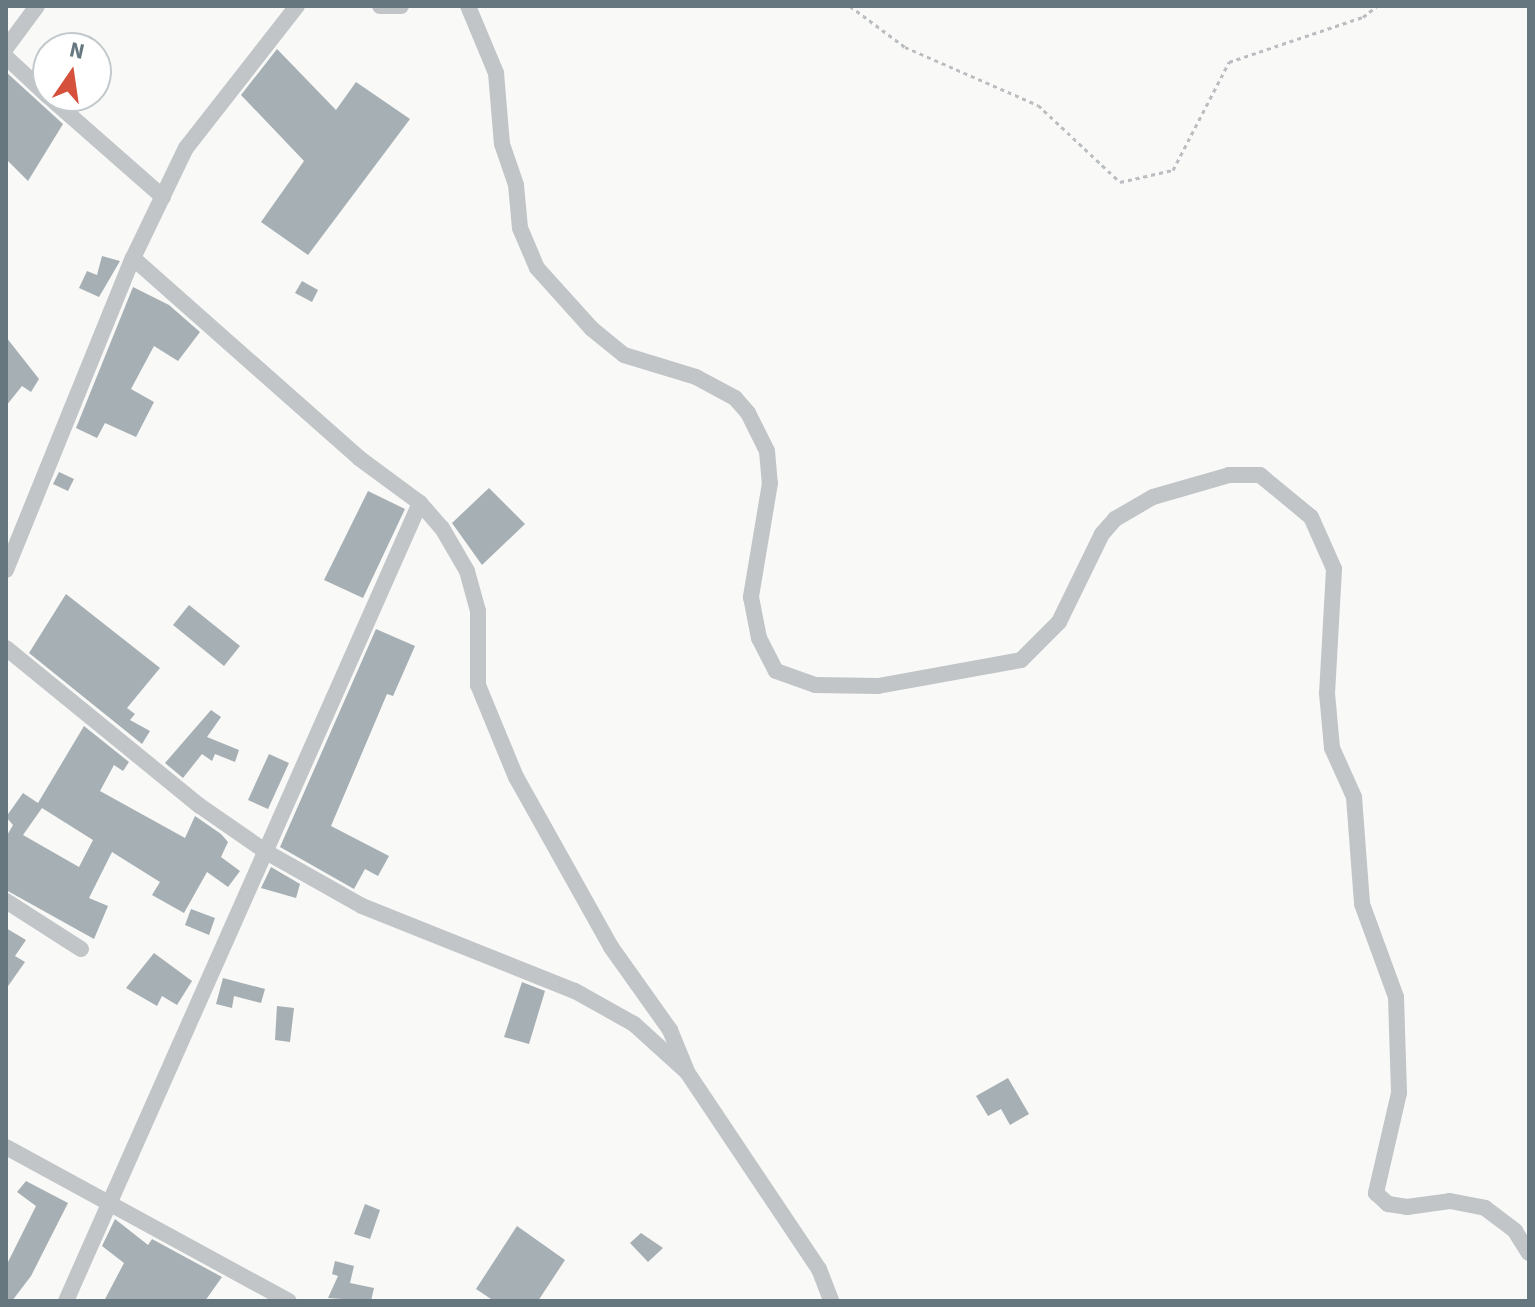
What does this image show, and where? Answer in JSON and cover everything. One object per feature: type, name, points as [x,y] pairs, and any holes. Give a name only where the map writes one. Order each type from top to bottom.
[{"type":"street","points":[[6,48],[37,6]]},
{"type":"street","points":[[6,570],[133,258],[193,136],[297,6]]},
{"type":"street","points":[[380,6],[401,6]]},
{"type":"street","points":[[468,6],[496,73],[502,144],[516,185],[520,228],[537,268],[592,329],[624,355],[696,377],[735,398],[748,413],[767,451],[770,483],[751,597],[759,638],[776,671],[815,685],[878,686],[1021,660],[1059,622],[1095,546],[1115,519],[1153,497],[1229,475],[1260,475],[1311,517],[1334,569],[1327,693],[1332,748],[1354,797],[1362,904],[1396,997],[1399,1093],[1376,1193],[1388,1204],[1407,1207],[1450,1201],[1485,1208],[1515,1231],[1529,1253]]},
{"type":"street","points":[[6,57],[32,81]]},
{"type":"street","points":[[66,112],[163,197]]},
{"type":"street","points":[[133,258],[359,458],[420,503],[467,571],[478,611],[478,685],[516,777],[611,947],[670,1030],[687,1072],[819,1269],[831,1301]]},
{"type":"street","points":[[66,1301],[268,853],[420,503]]},
{"type":"street","points":[[6,648],[188,797],[268,853],[376,912],[575,991],[634,1024],[687,1072]]},
{"type":"street","points":[[6,901],[81,949]]},
{"type":"street","points":[[6,1147],[289,1301]]},
{"type":"path","points":[[850,6],[905,47],[1038,105],[1120,182],[1173,170],[1229,62],[1363,17],[1377,6]]},
{"type":"building","points":[[277,49],[336,110],[356,82],[410,119],[308,255],[261,222],[304,161],[241,95]]},
{"type":"building","points":[[6,72],[32,96],[32,112],[50,112],[63,124],[28,181],[6,159]]},
{"type":"building","points":[[102,256],[120,261],[99,297],[79,288],[87,271],[97,275]]},
{"type":"building","points":[[302,281],[318,290],[312,302],[295,293]]},
{"type":"building","points":[[133,287],[169,305],[200,332],[178,361],[154,346],[131,389],[154,402],[136,437],[105,423],[97,438],[76,428]]},
{"type":"building","points":[[6,337],[39,379],[31,392],[22,386],[6,406]]},
{"type":"building","points":[[59,472],[74,479],[68,491],[53,484]]},
{"type":"building","points":[[489,488],[525,524],[482,565],[452,523]]},
{"type":"building","points":[[368,491],[405,509],[363,598],[324,580]]},
{"type":"building","points":[[66,594],[160,668],[127,708],[135,714],[130,720],[150,731],[142,744],[29,653]]},
{"type":"building","points":[[189,605],[240,646],[224,666],[173,625]]},
{"type":"building","points":[[376,629],[415,646],[393,696],[387,694],[331,826],[389,856],[378,876],[365,869],[354,889],[280,847]]},
{"type":"building","points":[[211,710],[221,717],[207,737],[239,750],[235,762],[215,754],[212,761],[202,754],[183,778],[165,763]]},
{"type":"building","points":[[84,726],[129,762],[123,771],[114,765],[100,791],[185,838],[195,816],[228,842],[221,857],[240,871],[228,887],[207,872],[184,913],[152,895],[160,882],[112,852],[89,898],[108,906],[94,939],[6,890],[6,837],[13,825],[6,817],[23,793],[38,803]],"holes":[[[42,808],[93,840],[79,867],[23,835]]]},
{"type":"building","points":[[269,754],[289,763],[268,809],[248,800]]},
{"type":"building","points":[[271,867],[300,884],[296,898],[261,888]]},
{"type":"building","points":[[191,909],[215,918],[209,935],[185,925]]},
{"type":"building","points":[[6,928],[26,940],[15,956],[25,962],[6,989]]},
{"type":"building","points":[[154,953],[192,981],[177,1005],[162,996],[157,1006],[126,988]]},
{"type":"building","points":[[223,978],[265,989],[261,1003],[234,996],[232,1008],[216,1004]]},
{"type":"building","points":[[522,982],[545,991],[529,1044],[504,1037]]},
{"type":"building","points":[[277,1006],[294,1008],[290,1042],[275,1040]]},
{"type":"building","points":[[1008,1078],[1029,1114],[1010,1125],[1001,1109],[988,1116],[976,1096]]},
{"type":"building","points":[[26,1181],[68,1203],[31,1276],[12,1301],[6,1301],[6,1266],[36,1206],[17,1192]]},
{"type":"building","points":[[365,1204],[380,1210],[370,1239],[354,1234]]},
{"type":"building","points":[[115,1219],[148,1245],[152,1239],[222,1277],[205,1301],[104,1301],[124,1263],[102,1246]]},
{"type":"building","points":[[517,1226],[565,1260],[538,1301],[494,1301],[476,1289]]},
{"type":"building","points":[[641,1233],[663,1248],[648,1262],[630,1243]]},
{"type":"building","points":[[335,1261],[354,1266],[350,1283],[374,1288],[371,1301],[328,1298],[338,1276],[332,1274]]}]
